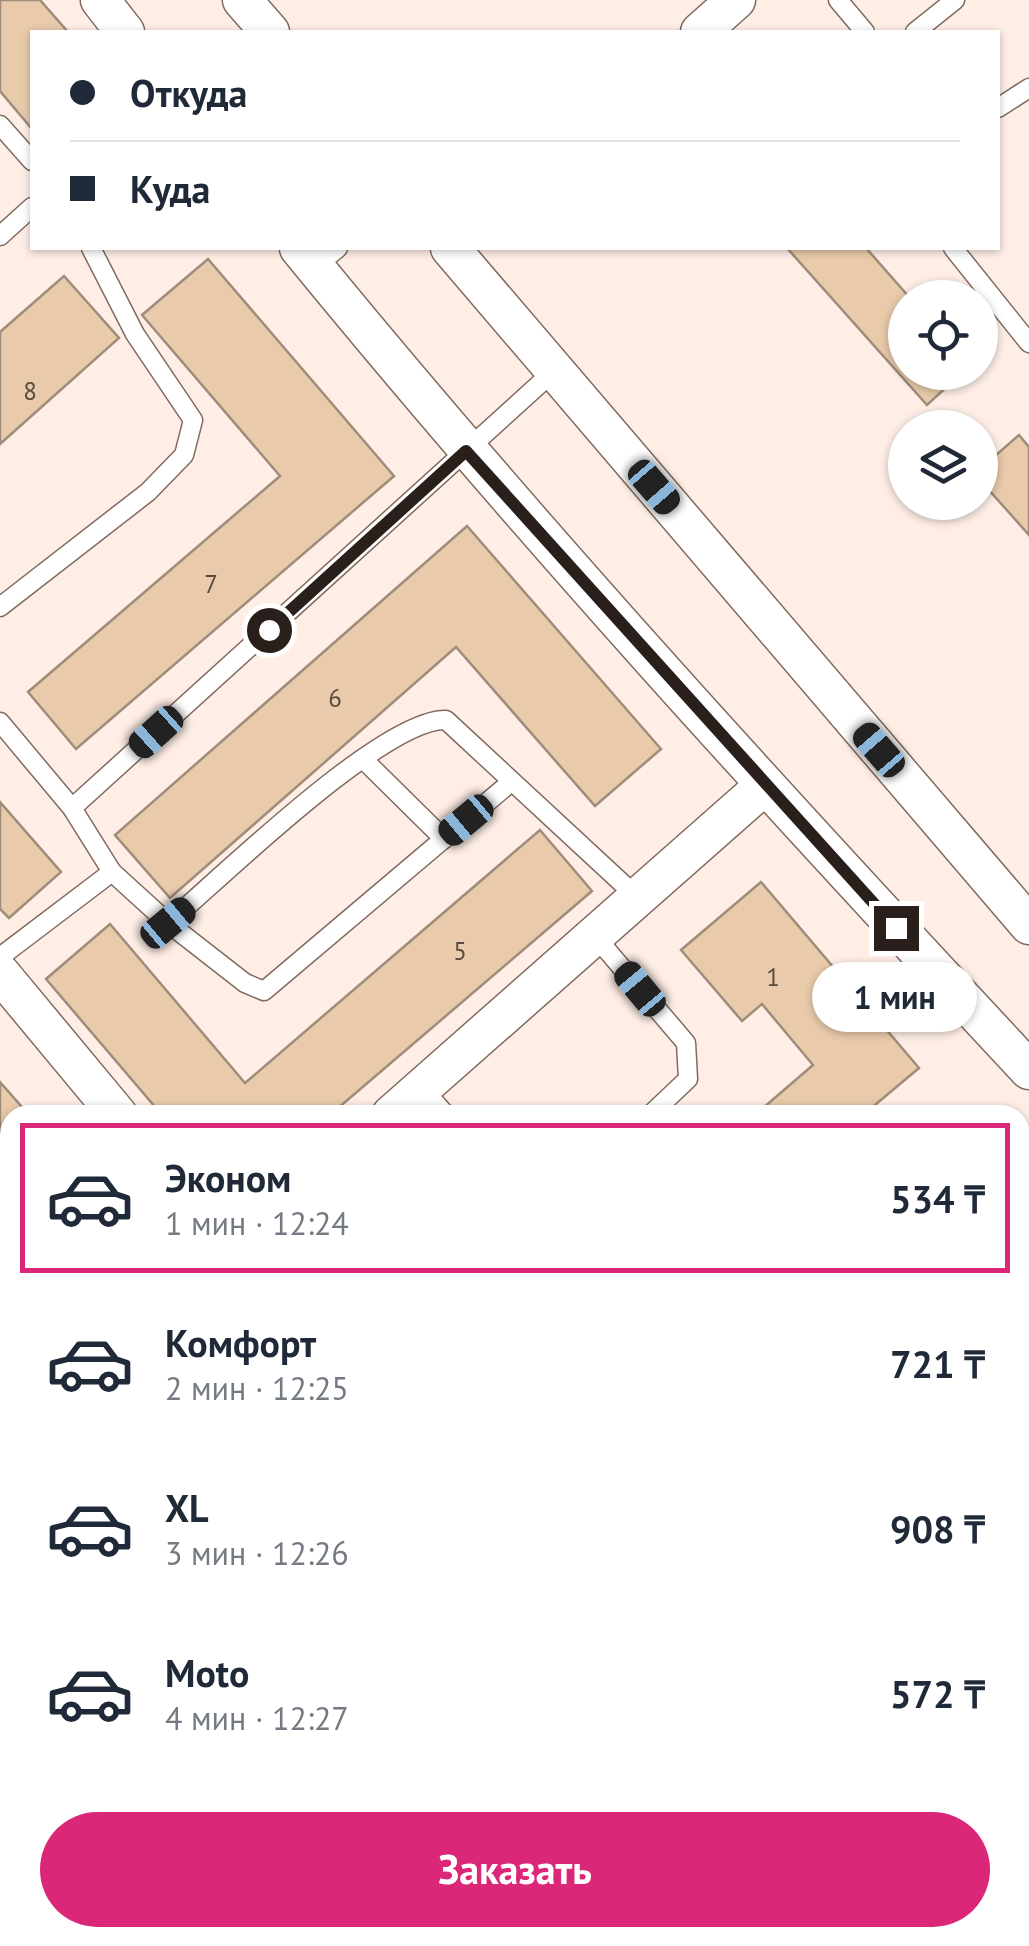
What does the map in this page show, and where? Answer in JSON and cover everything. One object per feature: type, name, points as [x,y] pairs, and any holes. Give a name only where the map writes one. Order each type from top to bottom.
[{"type":"street","points":[[100,0],[123,30]]},
{"type":"street","points":[[242,0],[268,30]]},
{"type":"street","points":[[702,30],[736,0]]},
{"type":"street","points":[[454,250],[1029,926]]},
{"type":"street","points":[[317,254],[466,451],[764,786],[1029,1070]]},
{"type":"street","points":[[434,1101],[594,935],[764,786]]},
{"type":"street","points":[[0,973],[110,1105]]},
{"type":"lane","points":[[838,0],[863,30]]},
{"type":"lane","points":[[918,30],[955,0]]},
{"type":"lane","points":[[1000,107],[1029,88]]},
{"type":"lane","points":[[0,126],[30,159]]},
{"type":"lane","points":[[0,236],[30,209]]},
{"type":"lane","points":[[0,607],[148,492],[184,455],[193,420],[135,334],[92,250]]},
{"type":"lane","points":[[955,250],[1029,344]]},
{"type":"lane","points":[[72,808],[554,370]]},
{"type":"lane","points":[[168,923],[362,759],[403,731],[429,720],[446,720],[637,898]]},
{"type":"lane","points":[[0,722],[72,808],[112,872],[168,923],[245,983],[264,991],[511,782]]},
{"type":"lane","points":[[362,759],[444,839]]},
{"type":"lane","points":[[0,957],[112,872]]},
{"type":"lane","points":[[594,935],[686,1043],[688,1080],[661,1105]]},
{"type":"building","points":[[0,0],[40,0],[66,30],[30,30],[30,127],[0,91]]},
{"type":"building","points":[[789,250],[868,250],[894,280],[888,280],[888,361]]},
{"type":"building","points":[[208,259],[394,476],[76,749],[28,692],[280,476],[142,315]]},
{"type":"building","points":[[64,276],[119,338],[0,444],[0,332]]},
{"type":"building","points":[[914,390],[943,390],[927,405]]},
{"type":"building","points":[[1019,435],[1029,447],[1029,535],[998,500],[998,453]]},
{"type":"building","points":[[467,526],[661,749],[595,806],[456,647],[170,898],[115,835]]},
{"type":"building","points":[[0,802],[61,872],[9,918],[0,909]]},
{"type":"building","points":[[540,830],[592,891],[342,1105],[153,1105],[46,979],[110,924],[245,1083]]},
{"type":"building","points":[[761,882],[919,1068],[875,1105],[767,1105],[813,1065],[762,1004],[742,1021],[681,950]]},
{"type":"building","points":[[0,1082],[20,1105],[0,1105]]},
{"type":"route","points":[[269,630],[466,451],[896,928]]}]
